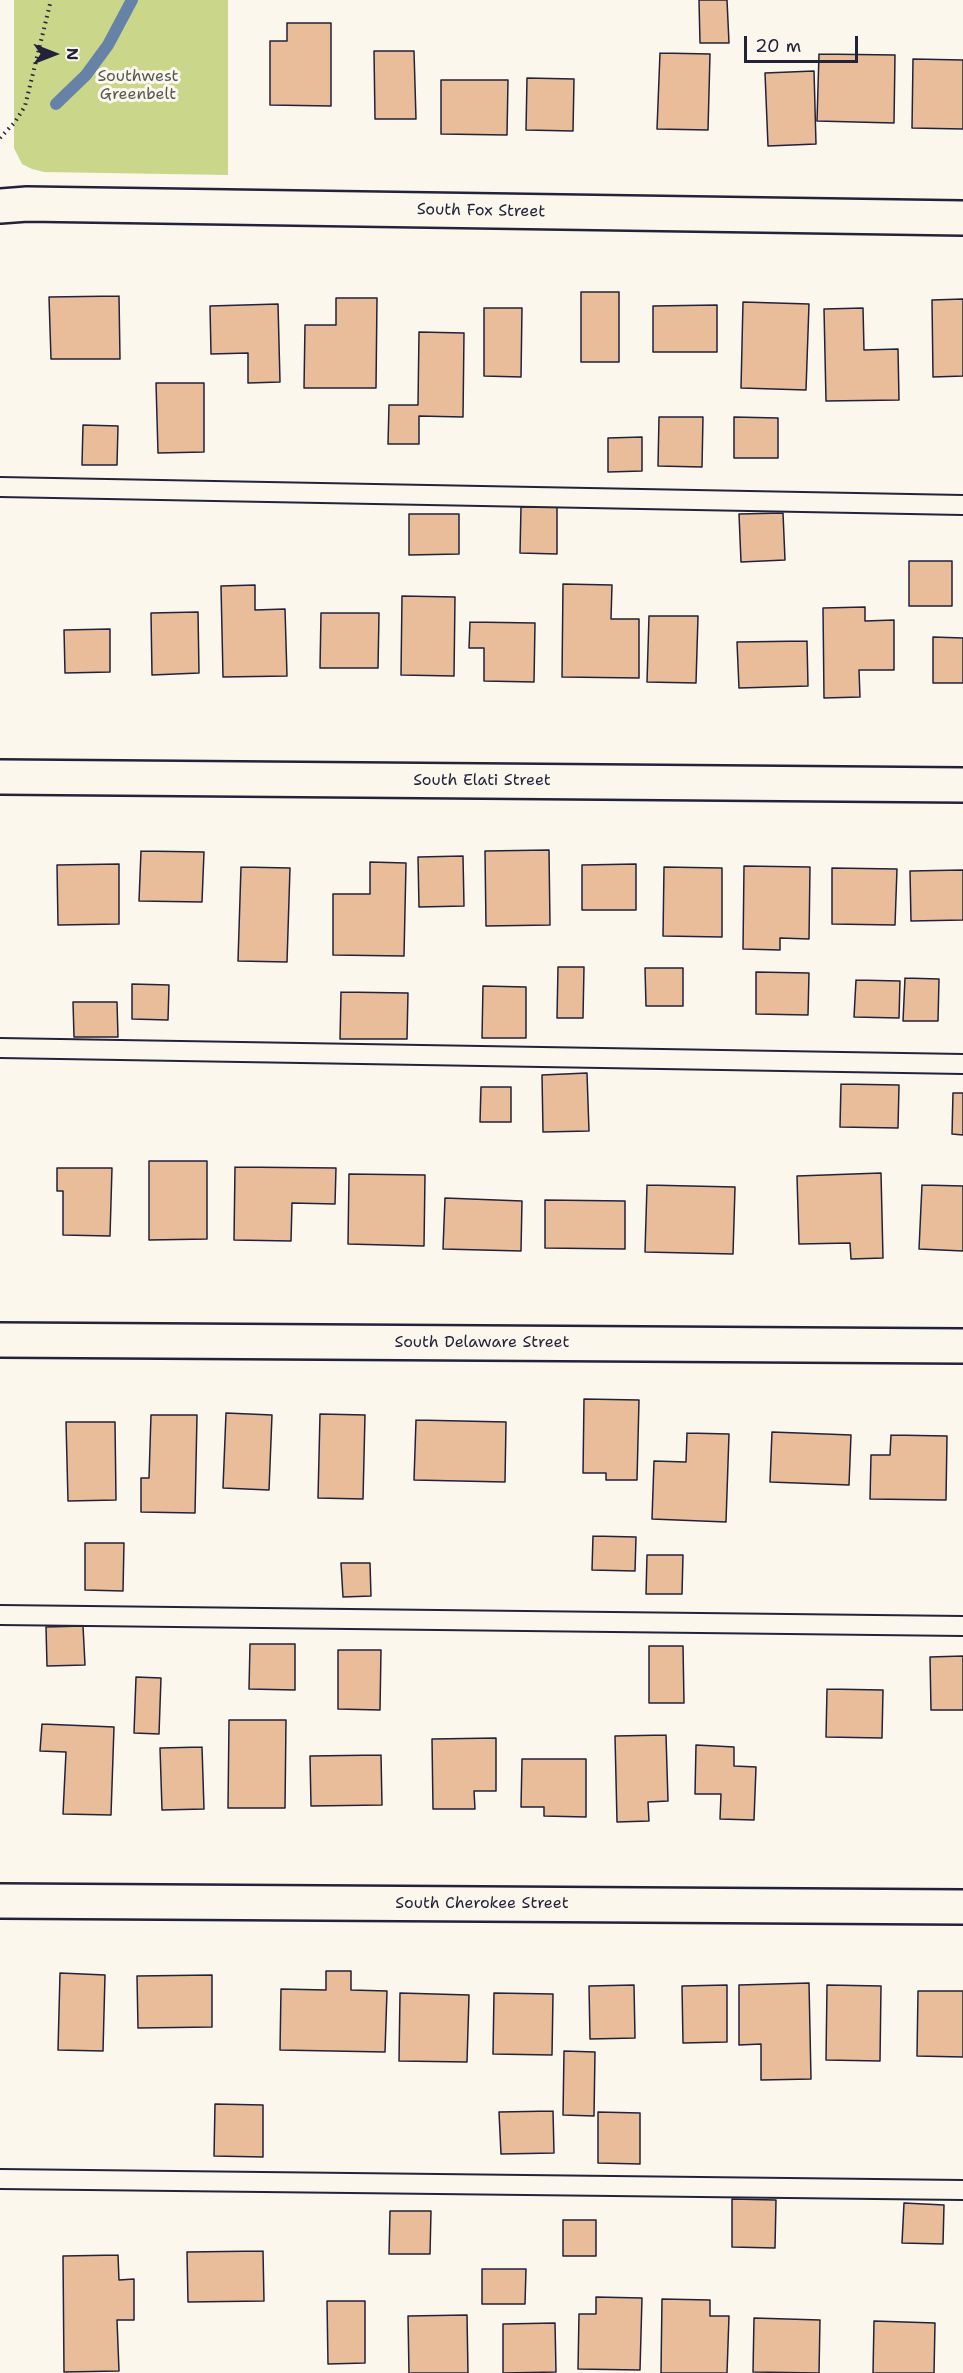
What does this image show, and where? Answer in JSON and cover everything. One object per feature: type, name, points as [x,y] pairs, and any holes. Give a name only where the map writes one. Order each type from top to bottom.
[{"type":"street","name":"South Fox Street","points":[[0,206],[27,204],[963,218]]},
{"type":"street","name":"South Elati Street","points":[[0,777],[963,785]]},
{"type":"street","name":"South Delaware Street","points":[[0,1340],[963,1346]]},
{"type":"street","name":"South Cherokee Street","points":[[0,1901],[963,1907]]},
{"type":"lane","points":[[0,487],[963,505]]},
{"type":"lane","points":[[0,1048],[963,1064]]},
{"type":"lane","points":[[0,1615],[963,1626]]},
{"type":"lane","points":[[0,2179],[963,2190]]},
{"type":"path","points":[[0,138],[15,122],[25,106],[51,0]]},
{"type":"green space","name":"Southwest Greenbelt","points":[[14,0],[228,0],[228,175],[44,172],[22,164],[14,148]]},
{"type":"building","points":[[699,0],[727,0],[729,43],[700,43]]},
{"type":"building","points":[[287,23],[331,23],[331,106],[270,105],[270,41],[287,41]]},
{"type":"building","points":[[374,51],[414,51],[416,119],[375,119]]},
{"type":"building","points":[[660,53],[710,54],[708,130],[657,129]]},
{"type":"building","points":[[819,54],[895,55],[894,123],[817,121]]},
{"type":"building","points":[[913,59],[963,60],[963,129],[912,128]]},
{"type":"building","points":[[814,71],[816,144],[768,146],[765,73]]},
{"type":"building","points":[[527,78],[574,79],[573,131],[526,130]]},
{"type":"building","points":[[441,80],[508,80],[507,135],[441,134]]},
{"type":"building","points":[[581,292],[619,292],[619,362],[581,362]]},
{"type":"building","points":[[119,296],[120,359],[51,359],[49,297]]},
{"type":"building","points":[[336,298],[377,298],[376,388],[304,388],[305,325],[336,325]]},
{"type":"building","points":[[963,299],[963,376],[933,377],[932,300]]},
{"type":"building","points":[[743,302],[809,304],[806,390],[741,388]]},
{"type":"building","points":[[278,304],[280,382],[248,383],[248,353],[211,354],[210,306]]},
{"type":"building","points":[[717,305],[717,352],[653,352],[653,306]]},
{"type":"building","points":[[484,308],[522,308],[521,377],[484,376]]},
{"type":"building","points":[[863,308],[864,350],[898,349],[899,400],[826,401],[824,309]]},
{"type":"building","points":[[419,332],[464,333],[463,417],[419,416],[419,444],[388,444],[389,405],[418,405]]},
{"type":"building","points":[[156,383],[204,383],[204,452],[158,453]]},
{"type":"building","points":[[659,417],[703,417],[702,467],[658,466]]},
{"type":"building","points":[[734,417],[778,418],[778,458],[734,458]]},
{"type":"building","points":[[83,425],[118,426],[117,465],[82,465]]},
{"type":"building","points":[[642,437],[642,471],[608,472],[608,438]]},
{"type":"building","points":[[521,507],[557,507],[557,554],[520,553]]},
{"type":"building","points":[[783,513],[785,560],[741,562],[739,514]]},
{"type":"building","points":[[409,514],[459,514],[459,554],[409,555]]},
{"type":"building","points":[[909,561],[952,561],[952,606],[909,606]]},
{"type":"building","points":[[563,584],[612,585],[611,619],[639,619],[639,678],[562,677]]},
{"type":"building","points":[[255,585],[255,610],[285,609],[287,676],[223,677],[221,586]]},
{"type":"building","points":[[402,596],[455,597],[454,676],[401,675]]},
{"type":"building","points":[[865,607],[865,621],[894,620],[894,670],[859,670],[860,697],[824,698],[823,608]]},
{"type":"building","points":[[198,612],[199,673],[152,675],[151,613]]},
{"type":"building","points":[[321,613],[379,613],[378,668],[320,668]]},
{"type":"building","points":[[649,616],[698,616],[696,683],[647,682]]},
{"type":"building","points":[[470,622],[535,623],[534,682],[484,681],[484,648],[469,648]]},
{"type":"building","points":[[110,629],[110,672],[65,673],[64,630]]},
{"type":"building","points":[[933,637],[963,638],[963,683],[933,683]]},
{"type":"building","points":[[807,641],[808,686],[739,688],[737,642]]},
{"type":"building","points":[[549,850],[550,925],[486,926],[485,851]]},
{"type":"building","points":[[141,851],[204,852],[202,902],[139,901]]},
{"type":"building","points":[[463,856],[464,906],[419,907],[418,857]]},
{"type":"building","points":[[370,862],[406,863],[404,956],[333,955],[333,894],[370,894]]},
{"type":"building","points":[[119,864],[119,924],[58,925],[57,865]]},
{"type":"building","points":[[636,864],[636,910],[582,910],[582,865]]},
{"type":"building","points":[[744,866],[810,867],[809,939],[780,938],[780,950],[743,949]]},
{"type":"building","points":[[241,867],[290,868],[287,962],[238,961]]},
{"type":"building","points":[[664,867],[722,868],[722,937],[663,936]]},
{"type":"building","points":[[832,868],[897,869],[895,925],[832,924]]},
{"type":"building","points":[[963,870],[963,920],[911,921],[910,871]]},
{"type":"building","points":[[558,967],[584,967],[583,1018],[557,1018]]},
{"type":"building","points":[[645,968],[683,968],[683,1006],[646,1006]]},
{"type":"building","points":[[756,972],[809,973],[808,1015],[756,1014]]},
{"type":"building","points":[[905,978],[939,979],[938,1021],[903,1021]]},
{"type":"building","points":[[856,980],[900,981],[899,1018],[854,1017]]},
{"type":"building","points":[[132,984],[169,985],[168,1020],[132,1019]]},
{"type":"building","points":[[483,986],[526,987],[526,1038],[482,1038]]},
{"type":"building","points":[[341,992],[408,993],[407,1039],[340,1039]]},
{"type":"building","points":[[73,1002],[117,1002],[118,1037],[74,1037]]},
{"type":"building","points":[[587,1073],[589,1131],[543,1132],[542,1075]]},
{"type":"building","points":[[841,1084],[899,1085],[898,1128],[840,1127]]},
{"type":"building","points":[[481,1087],[511,1087],[511,1122],[480,1122]]},
{"type":"building","points":[[953,1093],[963,1093],[963,1135],[952,1134]]},
{"type":"building","points":[[149,1161],[207,1161],[207,1239],[149,1240]]},
{"type":"building","points":[[235,1167],[336,1168],[335,1204],[292,1203],[291,1241],[234,1240]]},
{"type":"building","points":[[57,1168],[112,1168],[110,1236],[63,1235],[63,1191],[57,1191]]},
{"type":"building","points":[[881,1173],[883,1258],[851,1259],[850,1243],[799,1244],[797,1176]]},
{"type":"building","points":[[349,1174],[425,1175],[424,1246],[348,1244]]},
{"type":"building","points":[[647,1185],[735,1187],[733,1254],[645,1252]]},
{"type":"building","points":[[922,1185],[963,1186],[963,1251],[919,1249]]},
{"type":"building","points":[[445,1198],[522,1201],[521,1251],[443,1249]]},
{"type":"building","points":[[545,1200],[625,1201],[625,1249],[545,1248]]},
{"type":"building","points":[[584,1399],[639,1400],[637,1480],[606,1480],[606,1473],[583,1473]]},
{"type":"building","points":[[226,1413],[272,1415],[269,1490],[223,1488]]},
{"type":"building","points":[[320,1414],[365,1415],[363,1499],[318,1498]]},
{"type":"building","points":[[151,1415],[197,1415],[195,1513],[141,1512],[141,1478],[149,1478]]},
{"type":"building","points":[[416,1420],[506,1422],[505,1482],[414,1480]]},
{"type":"building","points":[[66,1422],[115,1422],[116,1500],[68,1501]]},
{"type":"building","points":[[772,1432],[851,1435],[849,1485],[770,1482]]},
{"type":"building","points":[[687,1433],[729,1434],[726,1522],[652,1519],[654,1461],[686,1462]]},
{"type":"building","points":[[891,1435],[947,1436],[946,1500],[870,1499],[871,1455],[890,1455]]},
{"type":"building","points":[[593,1536],[636,1537],[635,1571],[592,1570]]},
{"type":"building","points":[[85,1543],[124,1543],[123,1591],[85,1590]]},
{"type":"building","points":[[647,1555],[683,1555],[682,1594],[646,1594]]},
{"type":"building","points":[[341,1563],[370,1563],[371,1596],[343,1597]]},
{"type":"building","points":[[83,1626],[85,1665],[47,1666],[46,1627]]},
{"type":"building","points":[[250,1644],[295,1644],[295,1690],[249,1689]]},
{"type":"building","points":[[649,1646],[683,1646],[684,1703],[649,1703]]},
{"type":"building","points":[[338,1650],[381,1650],[380,1710],[338,1709]]},
{"type":"building","points":[[963,1656],[963,1710],[931,1710],[930,1657]]},
{"type":"building","points":[[136,1677],[161,1678],[159,1734],[134,1733]]},
{"type":"building","points":[[827,1689],[883,1690],[882,1738],[826,1737]]},
{"type":"building","points":[[229,1720],[286,1720],[285,1808],[228,1808]]},
{"type":"building","points":[[42,1724],[114,1727],[111,1815],[63,1814],[66,1752],[40,1751]]},
{"type":"building","points":[[666,1735],[668,1801],[648,1802],[649,1821],[617,1822],[615,1736]]},
{"type":"building","points":[[496,1738],[496,1791],[474,1791],[475,1809],[433,1809],[432,1739]]},
{"type":"building","points":[[696,1745],[734,1747],[734,1766],[756,1767],[754,1820],[720,1819],[721,1794],[695,1794]]},
{"type":"building","points":[[202,1747],[204,1809],[162,1810],[160,1748]]},
{"type":"building","points":[[381,1755],[382,1805],[311,1806],[310,1756]]},
{"type":"building","points":[[522,1759],[586,1759],[586,1817],[544,1816],[544,1807],[521,1807]]},
{"type":"building","points":[[326,1971],[351,1971],[351,1990],[387,1991],[385,2052],[280,2050],[281,1989],[326,1990]]},
{"type":"building","points":[[60,1973],[105,1975],[103,2051],[58,2050]]},
{"type":"building","points":[[212,1975],[212,2027],[138,2028],[137,1976]]},
{"type":"building","points":[[809,1983],[811,2079],[761,2080],[761,2044],[739,2045],[739,1985]]},
{"type":"building","points":[[634,1985],[635,2038],[590,2039],[589,1986]]},
{"type":"building","points":[[727,1985],[727,2042],[683,2043],[682,1986]]},
{"type":"building","points":[[827,1985],[881,1986],[880,2061],[826,2060]]},
{"type":"building","points":[[918,1991],[963,1991],[963,2057],[917,2056]]},
{"type":"building","points":[[400,1993],[469,1995],[467,2062],[399,2061]]},
{"type":"building","points":[[494,1993],[553,1994],[552,2055],[493,2054]]},
{"type":"building","points":[[564,2051],[595,2052],[594,2116],[563,2115]]},
{"type":"building","points":[[215,2104],[263,2105],[263,2157],[214,2156]]},
{"type":"building","points":[[553,2111],[554,2153],[501,2154],[499,2112]]},
{"type":"building","points":[[598,2112],[640,2113],[640,2164],[598,2163]]},
{"type":"building","points":[[732,2199],[776,2200],[775,2248],[732,2247]]},
{"type":"building","points":[[904,2203],[944,2205],[943,2244],[902,2243]]},
{"type":"building","points":[[390,2211],[431,2211],[430,2254],[389,2254]]},
{"type":"building","points":[[563,2220],[596,2220],[596,2256],[563,2256]]},
{"type":"building","points":[[263,2251],[264,2301],[188,2302],[187,2252]]},
{"type":"building","points":[[118,2255],[119,2280],[134,2279],[134,2320],[117,2320],[119,2371],[64,2372],[63,2256]]},
{"type":"building","points":[[482,2269],[526,2269],[525,2304],[482,2304]]},
{"type":"building","points":[[596,2297],[642,2298],[640,2370],[578,2369],[579,2314],[596,2314]]},
{"type":"building","points":[[662,2299],[710,2300],[710,2316],[729,2316],[727,2373],[661,2373]]},
{"type":"building","points":[[327,2301],[365,2301],[365,2363],[328,2364]]},
{"type":"building","points":[[467,2315],[468,2373],[409,2373],[408,2316]]},
{"type":"building","points":[[754,2318],[820,2320],[819,2373],[753,2372]]},
{"type":"building","points":[[874,2321],[935,2323],[934,2373],[873,2373]]},
{"type":"building","points":[[555,2323],[556,2372],[503,2373],[503,2324]]},
{"type":"waterway","points":[[56,104],[86,75],[108,45],[132,0]]}]
